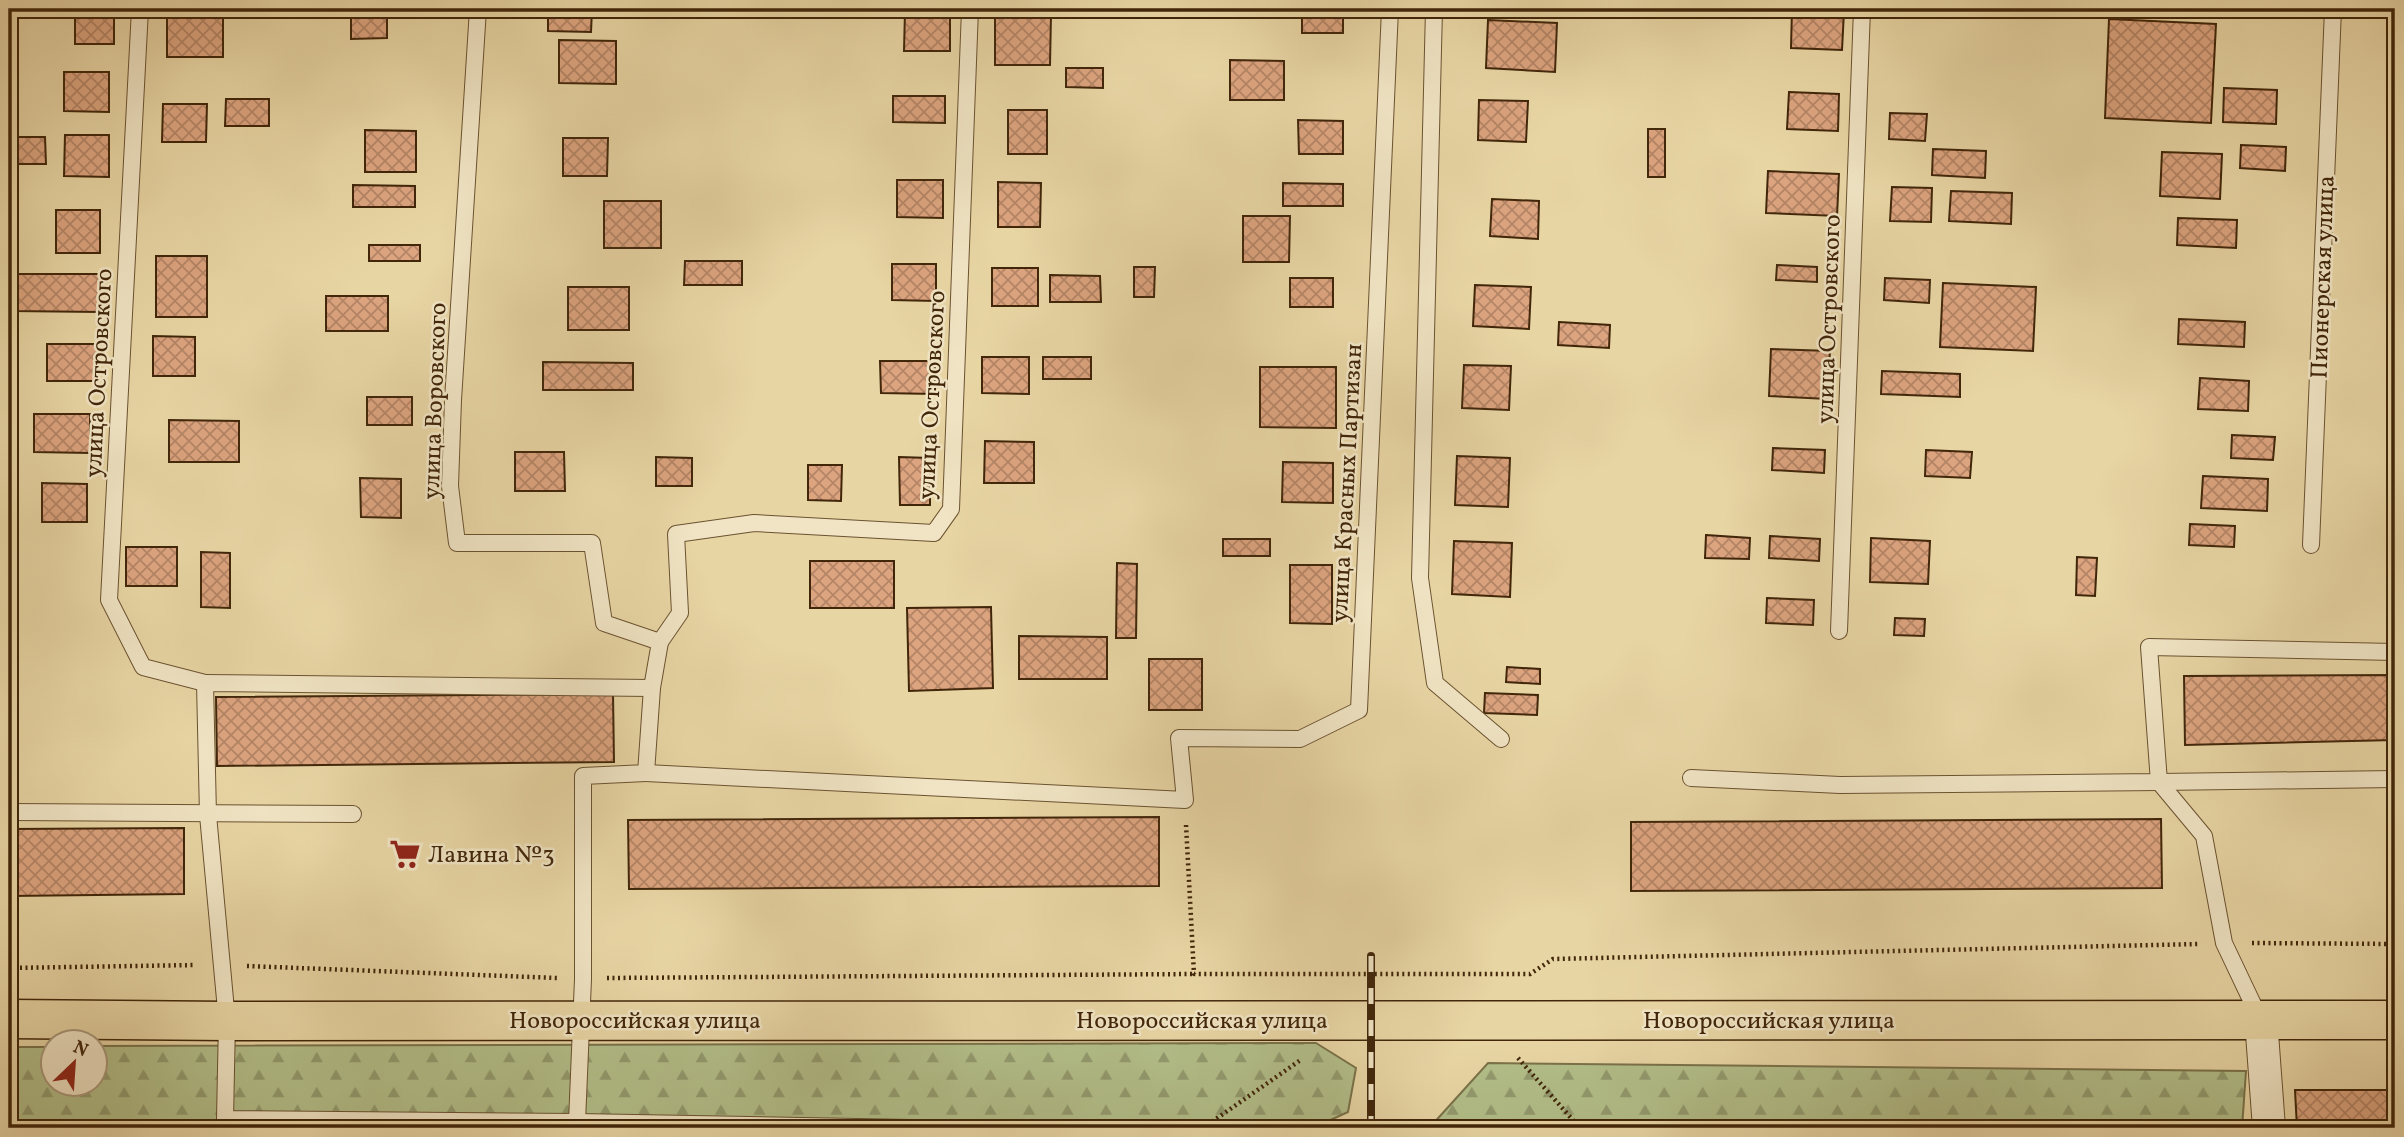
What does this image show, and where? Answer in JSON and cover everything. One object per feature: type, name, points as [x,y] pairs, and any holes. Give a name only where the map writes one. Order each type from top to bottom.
[{"type":"main road","name":"Новороссийская улица","points":[[9,1019],[2395,1020]]},
{"type":"street","points":[[2261,1020],[2269,1128]]},
{"type":"lane","name":"улица Островского","points":[[140,9],[109,600],[143,667],[205,683],[652,688]]},
{"type":"lane","name":"улица Воровского","points":[[478,9],[453,400],[450,486],[457,542],[592,543],[604,623],[660,642]]},
{"type":"lane","name":"улица Островского","points":[[660,642],[680,613],[676,534],[754,523],[934,533],[951,509],[970,9]]},
{"type":"lane","name":"улица Красных Партизан","points":[[1185,800],[1179,738],[1300,739],[1359,710],[1390,9]]},
{"type":"lane","points":[[1434,9],[1420,578],[1435,683],[1501,739]]},
{"type":"lane","name":"улица Островского","points":[[1839,631],[1862,9]]},
{"type":"lane","name":"Пионерская улица","points":[[2311,545],[2333,9]]},
{"type":"lane","points":[[646,773],[652,688],[660,642]]},
{"type":"lane","points":[[2261,1020],[2224,943],[2204,836],[2160,782],[2149,648],[2395,652]]},
{"type":"lane","points":[[205,683],[208,815],[227,1021],[225,1119],[911,1128]]},
{"type":"lane","points":[[577,1122],[583,965],[583,776],[646,773],[1185,800]]},
{"type":"lane","points":[[1692,778],[1840,785],[2395,779]]},
{"type":"lane","points":[[9,812],[353,814]]},
{"type":"path","points":[[1185,800],[1194,974],[1530,974],[1553,959],[2224,943],[2395,944]]},
{"type":"path","points":[[1203,1128],[1311,1053]]},
{"type":"path","points":[[1516,1056],[1580,1128]]},
{"type":"green space","points":[[1316,1043],[1356,1068],[1348,1112],[1313,1128],[9,1128],[9,1047],[38,1047],[38,1098],[108,1098],[108,1046]]},
{"type":"green space","points":[[1488,1063],[2246,1071],[2242,1128],[1431,1126]]},
{"type":"building","points":[[75,9],[114,9],[114,44],[75,44]]},
{"type":"building","points":[[548,9],[592,9],[591,32],[548,31]]},
{"type":"building","points":[[1302,9],[1343,9],[1343,33],[1302,33]]},
{"type":"building","points":[[1792,9],[1844,11],[1842,50],[1791,48]]},
{"type":"building","points":[[905,11],[950,11],[950,51],[904,51]]},
{"type":"building","points":[[167,12],[223,13],[223,57],[167,57]]},
{"type":"building","points":[[351,12],[387,12],[387,38],[351,39]]},
{"type":"building","points":[[995,14],[1051,14],[1050,65],[995,65]]},
{"type":"building","points":[[2109,19],[2216,24],[2211,123],[2105,118]]},
{"type":"building","points":[[1488,20],[1557,23],[1555,72],[1486,68]]},
{"type":"building","points":[[559,40],[616,41],[616,84],[559,83]]},
{"type":"building","points":[[1230,60],[1284,61],[1284,100],[1230,100]]},
{"type":"building","points":[[1066,68],[1103,68],[1103,88],[1066,87]]},
{"type":"building","points":[[64,72],[109,72],[109,112],[64,111]]},
{"type":"building","points":[[2224,88],[2277,90],[2276,124],[2223,122]]},
{"type":"building","points":[[1789,92],[1839,94],[1838,131],[1787,129]]},
{"type":"building","points":[[893,96],[945,96],[945,123],[893,122]]},
{"type":"building","points":[[226,99],[269,99],[269,126],[225,126]]},
{"type":"building","points":[[1479,100],[1528,101],[1526,142],[1478,140]]},
{"type":"building","points":[[163,104],[207,104],[206,142],[162,142]]},
{"type":"building","points":[[1008,110],[1047,110],[1047,154],[1008,154]]},
{"type":"building","points":[[1890,113],[1927,114],[1925,141],[1889,139]]},
{"type":"building","points":[[1298,120],[1343,121],[1343,154],[1299,154]]},
{"type":"building","points":[[1648,129],[1665,129],[1665,177],[1648,177]]},
{"type":"building","points":[[365,130],[416,131],[416,172],[365,172]]},
{"type":"building","points":[[65,135],[109,135],[109,177],[64,176]]},
{"type":"building","points":[[9,137],[45,137],[46,164],[9,164]]},
{"type":"building","points":[[563,138],[608,138],[607,176],[563,176]]},
{"type":"building","points":[[2241,145],[2286,147],[2285,171],[2240,168]]},
{"type":"building","points":[[1933,149],[1986,151],[1985,178],[1932,175]]},
{"type":"building","points":[[2162,152],[2222,154],[2220,199],[2160,196]]},
{"type":"building","points":[[1768,171],[1839,174],[1837,216],[1766,213]]},
{"type":"building","points":[[897,180],[943,180],[943,218],[897,217]]},
{"type":"building","points":[[998,182],[1041,183],[1040,227],[998,227]]},
{"type":"building","points":[[1283,183],[1343,184],[1343,206],[1283,206]]},
{"type":"building","points":[[353,185],[415,186],[415,207],[353,207]]},
{"type":"building","points":[[1892,187],[1932,188],[1931,222],[1890,221]]},
{"type":"building","points":[[1951,191],[2012,193],[2011,224],[1949,221]]},
{"type":"building","points":[[1492,199],[1539,201],[1538,239],[1490,236]]},
{"type":"building","points":[[604,201],[661,201],[661,248],[604,248]]},
{"type":"building","points":[[56,210],[100,210],[100,253],[56,253]]},
{"type":"building","points":[[1243,216],[1290,216],[1289,262],[1243,262]]},
{"type":"building","points":[[2178,218],[2237,220],[2236,248],[2177,245]]},
{"type":"building","points":[[369,245],[420,245],[420,261],[369,261]]},
{"type":"building","points":[[156,256],[207,256],[207,317],[156,317]]},
{"type":"building","points":[[685,261],[742,261],[742,285],[684,285]]},
{"type":"building","points":[[892,264],[936,264],[936,301],[892,300]]},
{"type":"building","points":[[1777,265],[1817,267],[1817,282],[1776,280]]},
{"type":"building","points":[[1134,267],[1155,267],[1154,297],[1134,297]]},
{"type":"building","points":[[992,268],[1038,268],[1038,306],[992,306]]},
{"type":"building","points":[[12,274],[100,274],[100,312],[12,311]]},
{"type":"building","points":[[1050,275],[1100,276],[1101,302],[1050,302]]},
{"type":"building","points":[[1290,278],[1333,278],[1333,307],[1290,307]]},
{"type":"building","points":[[1885,278],[1930,280],[1929,303],[1884,300]]},
{"type":"building","points":[[1943,283],[2036,287],[2033,351],[1940,347]]},
{"type":"building","points":[[1475,285],[1531,287],[1529,329],[1473,326]]},
{"type":"building","points":[[568,287],[629,287],[629,330],[568,330]]},
{"type":"building","points":[[326,296],[388,296],[388,331],[326,331]]},
{"type":"building","points":[[2179,319],[2245,322],[2244,347],[2178,344]]},
{"type":"building","points":[[1559,322],[1610,325],[1609,348],[1558,345]]},
{"type":"building","points":[[153,336],[195,337],[195,376],[153,376]]},
{"type":"building","points":[[47,344],[99,344],[99,381],[47,381]]},
{"type":"building","points":[[1771,349],[1830,351],[1827,399],[1769,396]]},
{"type":"building","points":[[982,357],[1029,357],[1029,394],[982,393]]},
{"type":"building","points":[[1043,357],[1091,357],[1091,379],[1043,379]]},
{"type":"building","points":[[880,361],[935,361],[935,394],[881,393]]},
{"type":"building","points":[[543,362],[633,363],[633,390],[543,390]]},
{"type":"building","points":[[1464,365],[1511,366],[1509,410],[1462,408]]},
{"type":"building","points":[[1260,367],[1336,367],[1336,428],[1260,427]]},
{"type":"building","points":[[1882,371],[1960,374],[1960,397],[1881,394]]},
{"type":"building","points":[[2200,378],[2249,381],[2248,411],[2198,409]]},
{"type":"building","points":[[367,397],[412,397],[412,425],[367,425]]},
{"type":"building","points":[[34,414],[90,414],[90,453],[34,452]]},
{"type":"building","points":[[169,420],[239,421],[239,462],[169,462]]},
{"type":"building","points":[[2232,435],[2275,437],[2273,460],[2231,458]]},
{"type":"building","points":[[985,441],[1034,442],[1034,483],[984,483]]},
{"type":"building","points":[[1773,448],[1825,450],[1824,473],[1772,470]]},
{"type":"building","points":[[1926,450],[1972,452],[1970,478],[1925,476]]},
{"type":"building","points":[[515,452],[564,452],[565,491],[515,491]]},
{"type":"building","points":[[1457,456],[1510,458],[1508,507],[1455,505]]},
{"type":"building","points":[[656,457],[692,458],[692,486],[656,486]]},
{"type":"building","points":[[899,457],[930,458],[930,505],[900,505]]},
{"type":"building","points":[[1283,462],[1333,463],[1333,503],[1282,502]]},
{"type":"building","points":[[808,465],[842,465],[841,501],[808,500]]},
{"type":"building","points":[[2203,476],[2268,479],[2267,511],[2201,508]]},
{"type":"building","points":[[360,478],[401,479],[401,518],[361,517]]},
{"type":"building","points":[[42,483],[87,484],[87,522],[42,522]]},
{"type":"building","points":[[2190,524],[2235,526],[2234,547],[2189,545]]},
{"type":"building","points":[[1706,535],[1750,538],[1749,559],[1705,558]]},
{"type":"building","points":[[1770,536],[1820,539],[1819,561],[1769,558]]},
{"type":"building","points":[[1871,538],[1930,541],[1928,584],[1870,582]]},
{"type":"building","points":[[1223,539],[1270,539],[1270,556],[1223,556]]},
{"type":"building","points":[[1454,541],[1512,543],[1510,597],[1452,594]]},
{"type":"building","points":[[126,547],[177,547],[177,586],[126,586]]},
{"type":"building","points":[[201,552],[230,553],[230,608],[201,607]]},
{"type":"building","points":[[2077,557],[2097,558],[2095,596],[2076,595]]},
{"type":"building","points":[[810,561],[894,561],[894,608],[810,608]]},
{"type":"building","points":[[1117,563],[1137,564],[1136,638],[1116,638]]},
{"type":"building","points":[[1290,565],[1332,565],[1332,624],[1290,623]]},
{"type":"building","points":[[1767,598],[1814,600],[1813,625],[1766,623]]},
{"type":"building","points":[[991,607],[993,688],[909,691],[907,608]]},
{"type":"building","points":[[1895,618],[1925,619],[1924,636],[1894,635]]},
{"type":"building","points":[[1019,636],[1107,637],[1107,679],[1019,679]]},
{"type":"building","points":[[1149,659],[1202,659],[1202,710],[1149,710]]},
{"type":"building","points":[[1507,667],[1540,669],[1540,684],[1506,682]]},
{"type":"building","points":[[2395,675],[2395,740],[2185,745],[2184,676]]},
{"type":"building","points":[[1485,693],[1538,695],[1537,715],[1484,713]]},
{"type":"building","points":[[613,694],[614,762],[217,766],[216,697]]},
{"type":"building","points":[[1159,817],[1159,886],[629,889],[628,820]]},
{"type":"building","points":[[2161,819],[2162,888],[1631,891],[1631,822]]},
{"type":"building","points":[[184,828],[184,894],[9,896],[9,829]]},
{"type":"building","points":[[2295,1090],[2395,1090],[2395,1128],[2297,1128]]},
{"type":"railway","points":[[1371,956],[1371,1128]]},
{"type":"place","name":"Лавина №3","points":[[405,854]]}]
